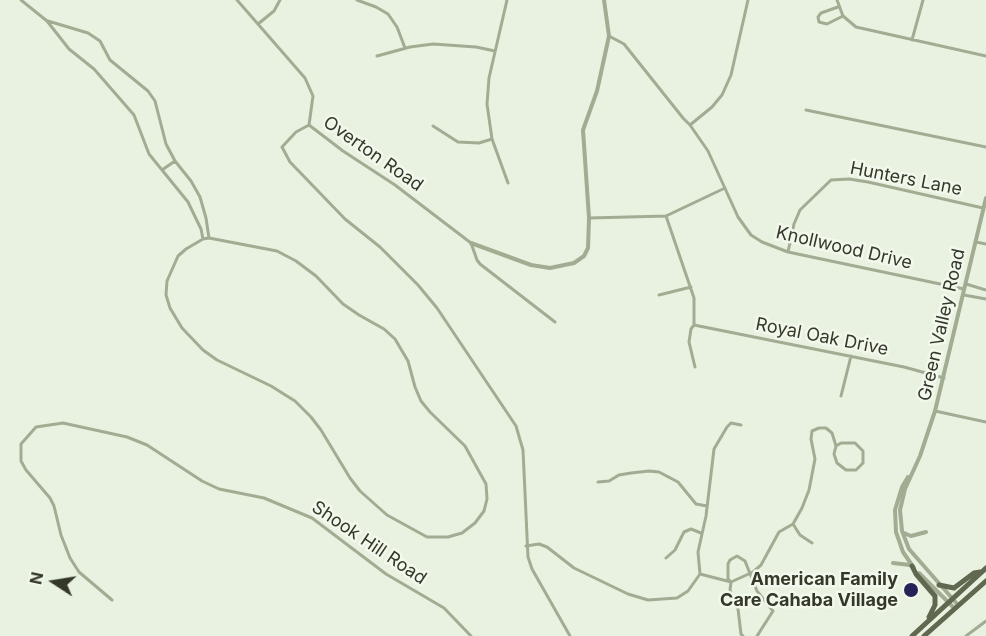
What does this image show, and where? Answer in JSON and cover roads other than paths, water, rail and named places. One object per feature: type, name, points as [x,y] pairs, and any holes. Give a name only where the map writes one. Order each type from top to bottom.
[{"type":"highway","points":[[912,566],[935,596],[935,605],[926,623]]},
{"type":"highway","points":[[939,585],[954,588],[974,573],[984,570]]},
{"type":"highway","points":[[912,636],[984,570]]},
{"type":"highway","points":[[924,636],[986,581]]},
{"type":"street","points":[[21,0],[47,21],[69,49],[94,69],[134,115],[149,154],[188,201],[203,239]]},
{"type":"street","points":[[237,0],[310,86],[313,102],[309,125]]},
{"type":"street","points":[[258,24],[274,11],[280,0]]},
{"type":"street","points":[[357,0],[388,14],[397,27],[405,48]]},
{"type":"street","points":[[507,0],[489,78],[487,104],[492,139],[508,183]]},
{"type":"street","name":"Overton Road","points":[[570,636],[532,569],[526,546],[523,450],[516,426],[437,308],[380,247],[345,219],[290,162],[282,147],[296,132],[309,125],[343,151],[395,185],[471,243],[531,265],[550,268],[574,263],[584,256],[588,248],[589,218],[583,131],[597,92],[609,36],[604,0]]},
{"type":"street","points":[[690,125],[718,101],[731,75],[747,0]]},
{"type":"street","points":[[912,40],[923,0]]},
{"type":"street","points":[[837,1],[843,16],[856,27],[986,56]]},
{"type":"street","points":[[839,6],[821,13],[818,18],[819,22],[827,24],[843,16]]},
{"type":"street","points":[[47,21],[88,33],[100,41],[110,60],[148,90],[155,101],[166,144],[200,197],[209,238]]},
{"type":"street","name":"Knollwood Drive","points":[[609,36],[624,44],[690,125],[708,151],[738,217],[751,235],[772,248],[965,290]]},
{"type":"street","points":[[377,56],[405,48],[447,44],[495,51]]},
{"type":"street","points":[[806,110],[985,149]]},
{"type":"street","points":[[433,126],[458,142],[479,143],[492,139]]},
{"type":"street","points":[[162,170],[175,161]]},
{"type":"street","name":"Hunters Lane","points":[[788,252],[794,224],[800,210],[831,180],[849,179],[985,203]]},
{"type":"street","points":[[589,218],[666,216],[726,188]]},
{"type":"street","name":"Green Valley Road","points":[[956,607],[909,549],[902,531],[900,510],[905,489],[920,456],[935,411],[985,203]]},
{"type":"street","points":[[666,216],[694,298],[694,325],[688,342],[694,367]]},
{"type":"street","points":[[209,238],[277,251],[296,261],[316,276],[344,304],[384,328],[395,339],[408,361],[421,401],[465,446],[486,484],[487,499],[475,523],[462,533],[448,537],[427,537],[387,515],[355,484],[321,430],[295,401],[271,386],[217,360],[203,350],[182,328],[170,308],[166,295],[166,282],[178,256],[203,239],[209,238]]},
{"type":"street","points":[[976,242],[986,244]]},
{"type":"street","points":[[471,243],[480,264],[555,322]]},
{"type":"street","points":[[659,295],[690,287]]},
{"type":"street","points":[[965,290],[986,290]]},
{"type":"street","points":[[965,290],[986,299]]},
{"type":"street","name":"Royal Oak Drive","points":[[694,325],[904,367],[944,378]]},
{"type":"street","points":[[842,396],[851,356]]},
{"type":"street","points":[[935,411],[986,422]]},
{"type":"street","name":"Shook Hill Road","points":[[112,600],[79,572],[70,558],[50,498],[21,461],[21,444],[36,427],[63,423],[127,437],[147,445],[202,481],[219,489],[264,498],[312,518],[380,570],[444,608],[471,636]]},
{"type":"street","points":[[526,546],[539,544],[547,547],[574,568],[628,594],[648,600],[677,598],[688,591],[700,574],[698,552],[707,506],[714,449],[731,423],[741,425]]},
{"type":"street","points":[[700,574],[731,582],[762,565],[779,532],[793,524],[809,490],[815,459],[811,439],[812,431],[826,428],[832,433],[836,446],[834,456],[842,468],[855,470],[863,463],[863,451],[855,443],[841,443],[836,446]]},
{"type":"street","name":"Green Valley Road","points":[[920,456],[902,487],[895,510],[896,532],[903,552],[912,566],[950,600]]},
{"type":"street","points":[[598,482],[609,481],[631,472],[659,472],[678,482],[696,504],[707,506]]},
{"type":"street","points":[[793,524],[800,535],[812,543]]},
{"type":"street","points":[[666,558],[675,550],[684,532],[691,530],[702,532]]},
{"type":"street","points":[[902,531],[910,536],[926,532]]},
{"type":"street","points":[[743,636],[738,609],[730,590],[731,582],[728,579],[728,564],[733,557],[743,558],[757,591],[773,611],[757,636]]},
{"type":"street","points":[[893,563],[912,566]]},
{"type":"street","points":[[966,636],[986,621]]},
{"type":"place","name":"American Family Care Cahaba Village","points":[[911,590]]}]
